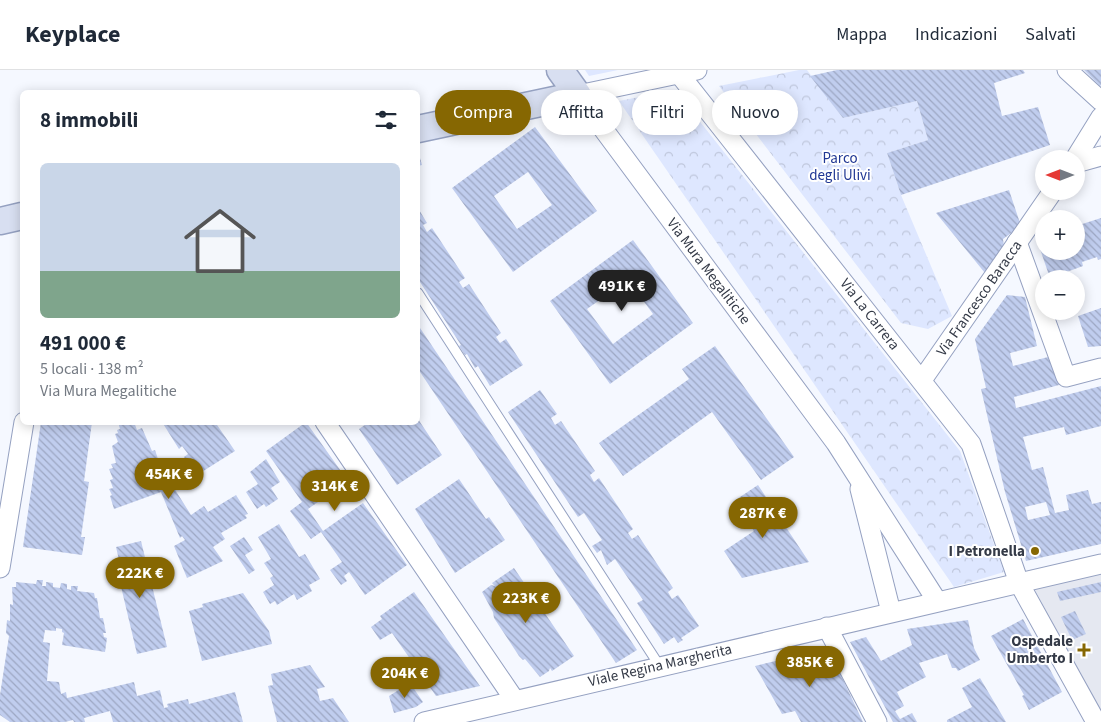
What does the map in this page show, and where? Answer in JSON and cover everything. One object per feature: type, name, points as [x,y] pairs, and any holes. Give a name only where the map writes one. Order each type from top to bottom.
[{"type":"main road","name":"Via Mura Megalitiche","points":[[560,70],[574,90]]},
{"type":"main road","points":[[420,129],[541,103]]},
{"type":"main road","points":[[0,221],[20,216]]},
{"type":"street","points":[[1067,70],[1101,102]]},
{"type":"street","points":[[600,90],[684,71]]},
{"type":"street","name":"Via La Carrera","points":[[684,71],[971,444],[1019,582],[1096,722]]},
{"type":"street","points":[[1081,150],[1101,117]]},
{"type":"street","name":"Via Mura Megalitiche","points":[[607,135],[856,473],[937,601]]},
{"type":"street","points":[[1085,160],[1101,156]]},
{"type":"street","name":"Via Francesco Baracca","points":[[922,380],[1047,200]]},
{"type":"street","points":[[1017,242],[1066,377],[1101,368]]},
{"type":"street","points":[[0,568],[24,425]]},
{"type":"street","points":[[327,425],[514,699]]},
{"type":"street","points":[[856,473],[891,612]]},
{"type":"street","name":"Viale Regina Margherita","points":[[424,722],[514,699],[1101,564]]},
{"type":"street","points":[[827,627],[877,722]]},
{"type":"lane","points":[[420,296],[659,666]]},
{"type":"shaded area","name":"Ospedale Umberto I","points":[[1101,573],[1101,713],[1034,588]]},
{"type":"green space","points":[[585,70],[618,70],[589,76]]},
{"type":"green space","name":"Parco degli Ulivi","points":[[807,70],[843,118],[917,101],[928,140],[887,153],[901,195],[952,316],[928,329],[901,323],[757,135],[798,135],[798,90],[722,90],[719,86]]},
{"type":"green space","points":[[632,98],[632,120],[622,105],[622,100]]},
{"type":"green space","points":[[702,124],[960,451],[1004,572],[954,587],[642,135],[702,135]]},
{"type":"building","points":[[837,70],[1023,70],[1025,73],[994,83],[1002,116],[1038,107],[1050,145],[901,195],[887,153],[928,140],[917,101],[843,118],[810,76]]},
{"type":"building","points":[[1084,70],[1101,70],[1101,85],[1100,86]]},
{"type":"building","points":[[535,127],[597,211],[513,272],[452,188],[524,135],[531,135],[531,130]],"holes":[[[528,172],[552,205],[517,229],[494,196]]]},
{"type":"building","points":[[1009,190],[1021,226],[1003,239],[1004,247],[985,273],[936,213]]},
{"type":"building","points":[[420,211],[427,223],[423,225],[427,232],[432,228],[465,278],[459,282],[463,288],[469,284],[501,333],[496,337],[500,343],[506,339],[523,365],[490,386],[478,366],[475,368],[467,354],[465,355],[459,346],[461,345],[420,282]]},
{"type":"building","points":[[1101,218],[1101,259],[1098,260],[1097,257],[1082,262],[1083,266],[1072,270],[1047,270],[1044,260],[1085,260],[1085,223]]},
{"type":"building","points":[[633,240],[693,323],[610,384],[550,301]],"holes":[[[628,280],[653,314],[613,344],[587,309]]]},
{"type":"building","points":[[1007,295],[1025,297],[1037,346],[1010,353],[1013,366],[1052,356],[1059,385],[1014,397],[1016,408],[1101,386],[1101,426],[1066,435],[1064,427],[1023,437],[1032,470],[1043,467],[1055,513],[1069,510],[1066,495],[1088,490],[1092,504],[1101,502],[1101,544],[1026,561],[1005,492],[981,389],[986,388],[975,339]],"holes":[[[1046,502],[1050,515],[1028,520],[1025,507]]]},
{"type":"building","points":[[1101,308],[1101,346],[1088,347],[1079,320],[1085,320],[1085,314]]},
{"type":"building","points":[[420,328],[637,650],[616,663],[420,372]]},
{"type":"building","points":[[715,346],[794,457],[761,480],[712,412],[623,476],[599,443],[689,379],[682,369]]},
{"type":"building","points":[[540,390],[557,414],[551,418],[555,425],[561,421],[595,471],[590,475],[594,482],[599,478],[633,529],[628,533],[632,539],[638,535],[673,588],[668,592],[672,599],[678,595],[699,626],[681,638],[683,640],[678,643],[674,637],[664,644],[637,603],[643,600],[615,559],[607,565],[601,550],[597,553],[592,546],[602,540],[584,513],[578,517],[508,412]]},
{"type":"building","points":[[420,422],[442,455],[397,485],[359,429],[365,425],[420,425]]},
{"type":"building","points":[[41,425],[92,425],[84,481],[89,482],[81,537],[85,537],[82,555],[23,547]]},
{"type":"building","points":[[119,425],[135,425],[137,430],[142,428],[152,451],[155,450],[159,462],[162,461],[167,476],[169,475],[174,488],[191,515],[204,506],[208,512],[236,495],[248,514],[245,515],[247,518],[221,533],[225,539],[213,547],[223,561],[187,578],[174,546],[185,540],[182,536],[180,538],[161,492],[114,509],[109,489],[113,488],[110,480],[113,479],[109,469],[113,468],[111,464],[116,463],[112,446],[118,442],[115,434],[120,429]]},
{"type":"building","points":[[164,425],[217,425],[235,451],[197,475],[184,457],[188,454],[182,446],[179,449]]},
{"type":"building","points":[[302,425],[308,425],[348,481],[308,509],[323,531],[363,503],[407,565],[365,595],[349,572],[344,576],[347,581],[341,585],[330,570],[342,562],[321,532],[311,539],[290,511],[302,502],[266,451]]},
{"type":"building","points":[[266,459],[280,482],[271,488],[278,499],[266,507],[264,504],[257,509],[246,492],[258,484],[250,472]]},
{"type":"building","points":[[459,479],[486,519],[489,517],[505,540],[455,573],[415,509]]},
{"type":"building","points":[[758,485],[809,562],[742,578],[724,551],[754,531],[734,501]]},
{"type":"building","points":[[279,524],[299,557],[305,554],[320,579],[309,585],[312,591],[297,600],[294,594],[277,605],[275,601],[270,604],[263,592],[274,585],[270,578],[273,576],[264,563],[271,559],[258,537]]},
{"type":"building","points":[[244,537],[253,550],[245,555],[255,570],[249,574],[230,546]]},
{"type":"building","points":[[141,541],[167,647],[137,654],[118,574],[122,573],[116,547]]},
{"type":"building","points":[[514,568],[574,656],[552,671],[550,668],[549,671],[540,677],[525,659],[523,660],[519,656],[494,618],[493,612],[482,592],[491,585],[495,586],[492,583]]},
{"type":"building","points":[[37,580],[43,580],[42,586],[46,586],[46,582],[53,583],[53,587],[60,588],[61,583],[67,584],[67,589],[71,590],[71,586],[78,586],[77,591],[94,593],[95,598],[97,598],[100,618],[103,618],[106,633],[103,633],[104,637],[107,638],[105,652],[62,645],[64,633],[62,629],[56,628],[56,631],[45,630],[43,642],[50,643],[47,681],[59,682],[61,694],[66,692],[67,698],[134,682],[137,696],[160,690],[164,708],[168,707],[167,704],[188,699],[189,704],[235,692],[243,722],[113,722],[110,711],[84,718],[85,722],[74,722],[73,720],[65,722],[10,722],[0,715],[0,695],[9,636],[6,633],[7,620],[10,621],[10,604],[13,605],[12,587],[16,587],[16,582],[36,584]]},
{"type":"building","points":[[1101,582],[1101,592],[1060,601],[1057,592]]},
{"type":"building","points":[[414,592],[480,686],[436,696],[392,633],[380,640],[371,627],[382,619],[380,616]]},
{"type":"building","points":[[243,593],[269,631],[272,644],[202,661],[189,611],[203,607],[202,604]]},
{"type":"building","points":[[1075,611],[1086,634],[1072,640],[1061,617]]},
{"type":"building","points":[[1023,619],[1062,692],[1029,710],[1022,696],[1024,695],[991,636]]},
{"type":"building","points":[[968,620],[974,648],[980,660],[958,671],[956,668],[952,668],[947,654],[919,663],[926,677],[897,692],[904,706],[895,711],[900,719],[912,713],[917,722],[893,722],[850,642],[866,637],[881,661],[912,645],[907,629]]},
{"type":"building","points":[[828,648],[863,722],[801,722],[795,711],[782,714],[755,666]]},
{"type":"building","points":[[310,665],[325,687],[317,689],[320,701],[333,698],[349,722],[277,722],[268,686],[273,685],[271,674]]},
{"type":"building","points":[[980,678],[1006,722],[947,722],[947,720],[972,707],[962,688]]},
{"type":"building","points":[[410,683],[423,702],[416,707],[394,713],[389,696]]},
{"type":"place","name":"I Petronella","points":[[1035,551]]},
{"type":"place","name":"Ospedale Umberto I","points":[[1084,650]]}]
